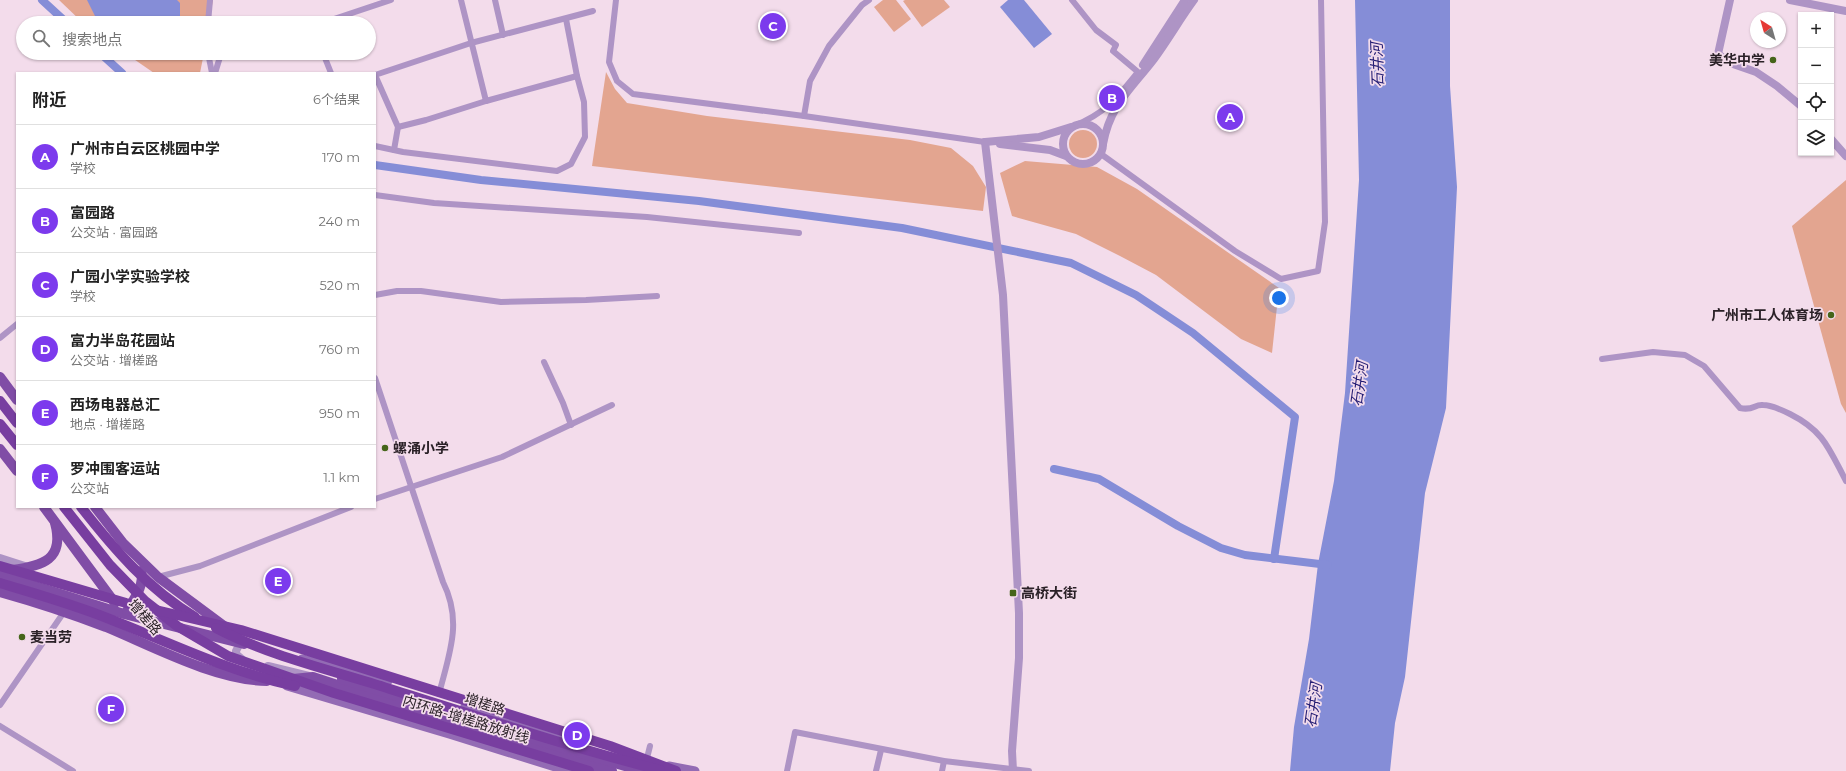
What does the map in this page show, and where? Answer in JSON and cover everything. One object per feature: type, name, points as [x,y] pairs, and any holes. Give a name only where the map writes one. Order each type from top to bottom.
[{"type":"highway","points":[[0,401],[16,422]]},
{"type":"highway","points":[[0,424],[16,444]]},
{"type":"highway","name":"增槎路","points":[[65,508],[121,577],[145,601],[177,626],[228,656],[334,694]]},
{"type":"highway","name":"增槎路","points":[[83,508],[113,546],[151,586],[182,608],[223,632],[293,659],[560,743],[664,771]]},
{"type":"highway","points":[[0,566],[139,607],[241,630],[610,746],[676,771]]},
{"type":"highway","points":[[0,583],[87,610],[187,651],[249,673],[286,684],[334,694]]},
{"type":"highway","name":"内环路-增槎路放射线","points":[[334,694],[589,771]]},
{"type":"main road","points":[[0,377],[16,399]]},
{"type":"main road","points":[[0,449],[16,470]]},
{"type":"main road","name":"增槎路","points":[[45,508],[124,614],[152,647],[215,671],[250,680],[268,681],[314,677],[496,737],[612,771]]},
{"type":"main road","name":"增槎路","points":[[95,508],[134,554],[158,577],[229,630],[265,648],[291,657],[332,676],[460,717],[643,771]]},
{"type":"main road","points":[[0,572],[29,568],[45,562],[52,555],[57,539],[54,520]]},
{"type":"main road","points":[[105,627],[113,626],[124,614],[136,595],[142,579],[134,554]]},
{"type":"main road","points":[[0,575],[124,614],[265,648]]},
{"type":"main road","points":[[0,592],[64,612],[105,627],[152,647]]},
{"type":"main road","points":[[291,657],[334,666],[646,761],[695,771]]},
{"type":"main road","points":[[268,681],[450,734],[522,758],[568,771]]},
{"type":"main road","points":[[496,737],[522,758]]},
{"type":"street","points":[[209,16],[210,0]]},
{"type":"street","points":[[343,16],[391,0]]},
{"type":"street","points":[[461,0],[486,101]]},
{"type":"street","points":[[495,0],[503,35]]},
{"type":"street","points":[[616,0],[609,62],[617,81],[633,94],[1050,150],[1066,156],[1074,163],[1085,164],[1095,160],[1101,154],[1109,121],[1116,107],[1155,58],[1194,0]]},
{"type":"street","points":[[804,116],[810,81],[829,46],[862,5],[869,0]]},
{"type":"street","points":[[1072,0],[1096,30],[1116,45],[1114,51],[1138,72]]},
{"type":"street","points":[[985,142],[1040,137],[1074,126],[1090,119],[1107,108],[1138,72],[1185,0]]},
{"type":"street","points":[[1101,154],[1235,251],[1281,279],[1318,271],[1325,222],[1321,0]]},
{"type":"street","points":[[1730,0],[1718,54],[1733,64],[1756,72],[1777,86],[1798,104]]},
{"type":"street","points":[[1790,0],[1846,11]]},
{"type":"street","points":[[376,75],[471,43],[593,11]]},
{"type":"street","points":[[376,146],[394,150],[557,171],[571,164],[585,137],[584,102],[576,76],[566,19]]},
{"type":"street","points":[[210,60],[213,72]]},
{"type":"street","points":[[213,72],[219,60]]},
{"type":"street","points":[[326,60],[331,72]]},
{"type":"street","points":[[398,127],[576,76]]},
{"type":"street","points":[[376,77],[398,127],[394,150]]},
{"type":"street","points":[[1066,156],[1063,149],[1063,141],[1067,131],[1074,126],[1087,124],[1094,127],[1100,133],[1103,144]]},
{"type":"street","points":[[985,142],[999,257],[1005,331],[1019,619],[1019,658],[1012,751],[1013,770]]},
{"type":"street","points":[[1834,142],[1846,156]]},
{"type":"street","points":[[376,195],[434,203],[647,217],[799,233]]},
{"type":"street","points":[[376,295],[397,291],[421,291],[501,302],[586,300],[657,296]]},
{"type":"street","points":[[0,338],[16,325]]},
{"type":"street","points":[[1602,359],[1652,352],[1685,354],[1704,366],[1740,408],[1749,410],[1762,404],[1783,410],[1804,421],[1818,432],[1826,442],[1846,481]]},
{"type":"street","points":[[544,362],[563,403],[571,425]]},
{"type":"street","points":[[376,381],[443,582],[451,598],[454,634],[438,697]]},
{"type":"street","points":[[376,499],[502,457],[612,405]]},
{"type":"street","points":[[158,577],[200,566],[348,508]]},
{"type":"street","points":[[0,558],[29,568]]},
{"type":"street","points":[[0,705],[64,612]]},
{"type":"street","points":[[240,643],[236,654],[242,659],[314,677]]},
{"type":"street","points":[[460,717],[463,705]]},
{"type":"street","points":[[0,726],[73,771]]},
{"type":"street","points":[[787,771],[795,732],[881,750],[944,761],[1029,771]]},
{"type":"street","points":[[643,771],[650,746]]},
{"type":"street","points":[[876,771],[881,750]]},
{"type":"street","points":[[942,771],[944,761]]},
{"type":"shaded area","points":[[59,0],[213,0],[210,16],[76,16]]},
{"type":"shaded area","points":[[883,0],[896,0],[911,19],[894,32],[874,7]]},
{"type":"shaded area","points":[[944,0],[950,7],[922,27],[903,1]]},
{"type":"shaded area","points":[[135,60],[203,60],[200,72],[153,72]]},
{"type":"shaded area","points":[[606,72],[615,89],[627,103],[707,116],[910,140],[951,148],[973,166],[986,187],[983,211],[592,166]]},
{"type":"shaded area","points":[[1083,130],[1093,134],[1097,144],[1093,154],[1083,158],[1073,154],[1069,144],[1073,134]]},
{"type":"shaded area","points":[[1025,161],[1097,167],[1137,189],[1279,288],[1272,353],[1241,339],[1156,275],[1120,256],[1076,234],[1012,216],[1000,173]]},
{"type":"shaded area","name":"广州市工人体育场","points":[[1846,180],[1846,413],[1841,404],[1792,226]]},
{"type":"water","points":[[87,0],[177,0],[180,3],[180,16],[95,16]]},
{"type":"water","points":[[1008,0],[1024,0],[1052,34],[1034,48],[1000,7]]},
{"type":"water","name":"石井河","points":[[1355,0],[1450,0],[1450,86],[1457,187],[1446,408],[1425,493],[1405,677],[1395,723],[1390,771],[1290,771],[1294,727],[1309,639],[1318,564],[1334,481],[1345,393],[1359,180]]},
{"type":"waterway","points":[[42,0],[59,16]]},
{"type":"waterway","points":[[108,60],[121,72]]},
{"type":"waterway","points":[[376,165],[481,180],[699,201],[902,228],[1071,263],[1136,295],[1193,333],[1295,417],[1274,559]]},
{"type":"waterway","points":[[1054,469],[1099,479],[1178,526],[1221,548],[1245,555],[1328,565]]},
{"type":"place","name":"广园小学实验学校","points":[[773,26]]},
{"type":"place","name":"美华中学","points":[[1773,60]]},
{"type":"place","name":"富园路","points":[[1112,98]]},
{"type":"place","name":"广州市白云区桃园中学","points":[[1230,117]]},
{"type":"place","name":"广州市工人体育场","points":[[1831,315]]},
{"type":"place","name":"螺涌小学","points":[[385,448]]},
{"type":"place","name":"西场电器总汇","points":[[278,581]]},
{"type":"place","name":"高桥大街","points":[[1013,593]]},
{"type":"place","name":"麦当劳","points":[[22,637]]},
{"type":"place","name":"罗冲围客运站","points":[[111,709]]},
{"type":"place","name":"富力半岛花园站","points":[[577,735]]}]
